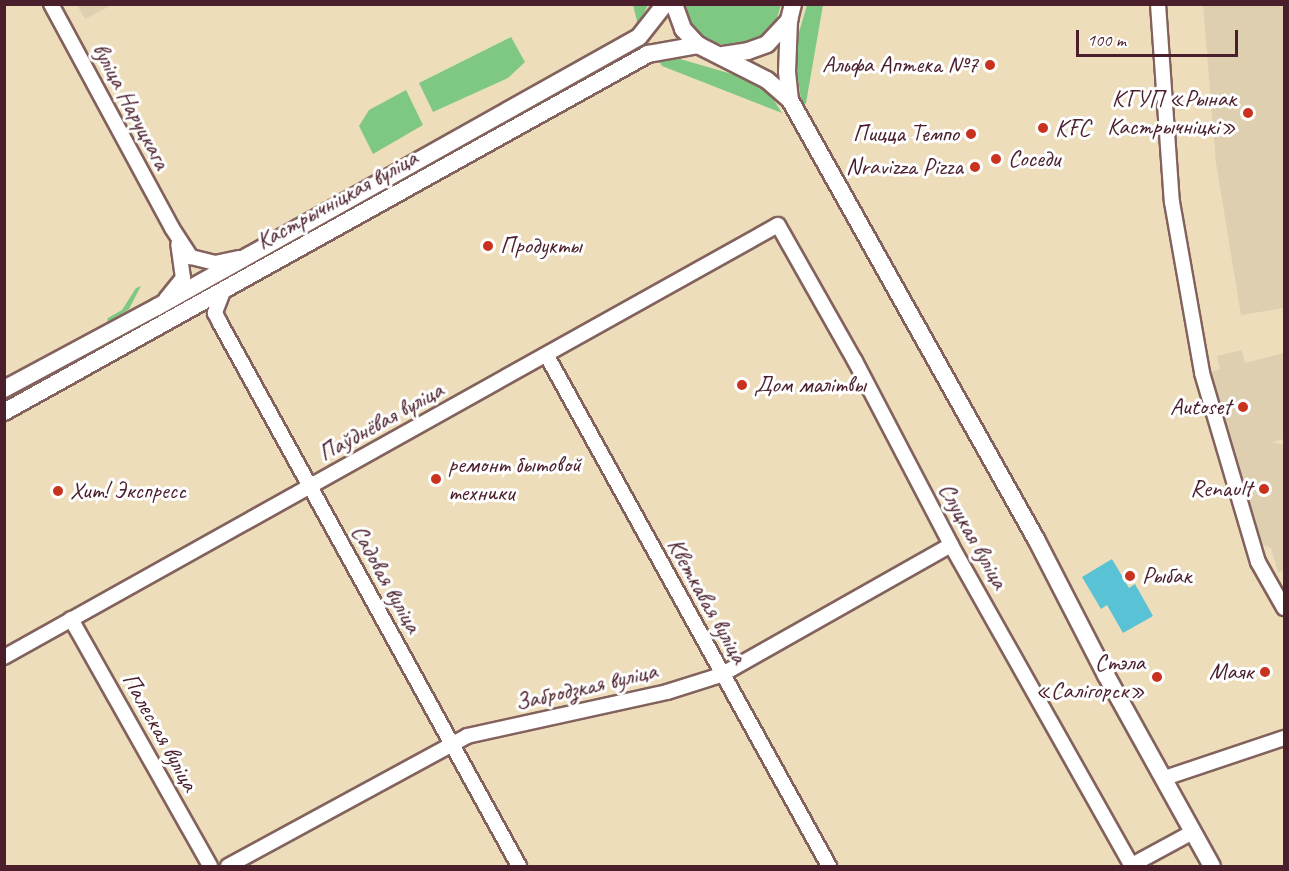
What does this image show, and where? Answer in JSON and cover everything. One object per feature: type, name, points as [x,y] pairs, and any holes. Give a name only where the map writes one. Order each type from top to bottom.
[{"type":"main road","name":"Кастрычніцкая вуліца","points":[[4,389],[157,307],[639,37],[665,4]]},
{"type":"main road","points":[[674,4],[683,29],[698,45],[723,55],[767,80],[790,100],[1027,522],[1106,675],[1165,778],[1212,867]]},
{"type":"main road","points":[[723,55],[748,51],[767,44],[791,12]]},
{"type":"main road","points":[[790,100],[787,72],[791,12]]},
{"type":"main road","name":"Кастрычніцкая вуліца","points":[[4,412],[648,54],[698,45]]},
{"type":"street","name":"вуліца Наруцкага","points":[[51,4],[172,228]]},
{"type":"street","points":[[1158,4],[1172,202],[1202,373],[1258,562],[1284,608]]},
{"type":"street","name":"Паўднёвая вуліца","points":[[4,657],[548,356],[778,225]]},
{"type":"street","name":"Слуцкая вуліца","points":[[778,225],[855,361],[951,545],[1132,866]]},
{"type":"street","points":[[172,228],[191,256],[214,263],[242,258]]},
{"type":"street","points":[[157,307],[183,278],[183,261],[172,228]]},
{"type":"street","points":[[189,309],[215,313],[224,289]]},
{"type":"street","name":"Садовая вуліца","points":[[215,313],[519,867]]},
{"type":"street","name":"Кветкавая вуліца","points":[[548,356],[828,867]]},
{"type":"street","name":"Забродзкая вуліца","points":[[228,867],[467,736],[667,692],[721,675],[951,545]]},
{"type":"street","name":"Палеская вуліца","points":[[71,619],[210,867]]},
{"type":"street","points":[[1165,778],[1284,738]]},
{"type":"street","points":[[1132,866],[1192,832]]},
{"type":"shaded area","points":[[77,5],[112,5],[85,19]]},
{"type":"shaded area","name":"КГУП «Рынак Кастрычніцкі»","points":[[1203,5],[1284,5],[1284,308],[1241,315],[1216,163]]},
{"type":"shaded area","points":[[1242,350],[1245,363],[1284,353],[1284,439],[1272,442],[1284,445],[1284,571],[1278,572],[1271,548],[1260,544],[1211,372],[1220,369],[1217,356]]},
{"type":"green space","points":[[633,5],[648,5],[638,25]]},
{"type":"green space","points":[[683,5],[781,5],[777,18],[766,33],[751,43],[733,46],[715,43],[699,34],[688,19]]},
{"type":"green space","points":[[807,5],[823,5],[806,103],[802,107],[795,58],[797,39]]},
{"type":"green space","points":[[511,37],[525,62],[508,78],[433,112],[419,83]]},
{"type":"green space","points":[[680,59],[749,79],[770,94],[782,113],[662,66],[658,60]]},
{"type":"green space","points":[[406,90],[423,125],[373,154],[359,126],[369,110]]},
{"type":"green space","points":[[141,286],[129,309],[113,320],[107,321],[108,318],[122,310],[136,288]]},
{"type":"water","points":[[1112,559],[1129,588],[1135,584],[1153,616],[1123,633],[1107,605],[1101,609],[1082,577]]},
{"type":"place","name":"Альфа Аптека №7","points":[[990,65]]},
{"type":"place","name":"КГУП «Рынак Кастрычніцкі»","points":[[1248,113]]},
{"type":"place","name":"KFC","points":[[1043,128]]},
{"type":"place","name":"Пицца Темпо","points":[[971,134]]},
{"type":"place","name":"Соседи","points":[[996,159]]},
{"type":"place","name":"Nravizza Pizza","points":[[975,167]]},
{"type":"place","name":"Продукты","points":[[488,246]]},
{"type":"place","name":"Дом малітвы","points":[[742,385]]},
{"type":"place","name":"Autoset","points":[[1243,407]]},
{"type":"place","name":"ремонт бытовой техники","points":[[436,479]]},
{"type":"place","name":"Renault","points":[[1264,489]]},
{"type":"place","name":"Хит! Экспресс","points":[[58,491]]},
{"type":"place","name":"Рыбак","points":[[1130,576]]},
{"type":"place","name":"Маяк","points":[[1265,672]]},
{"type":"place","name":"Стэла «Салігорск»","points":[[1157,677]]}]
